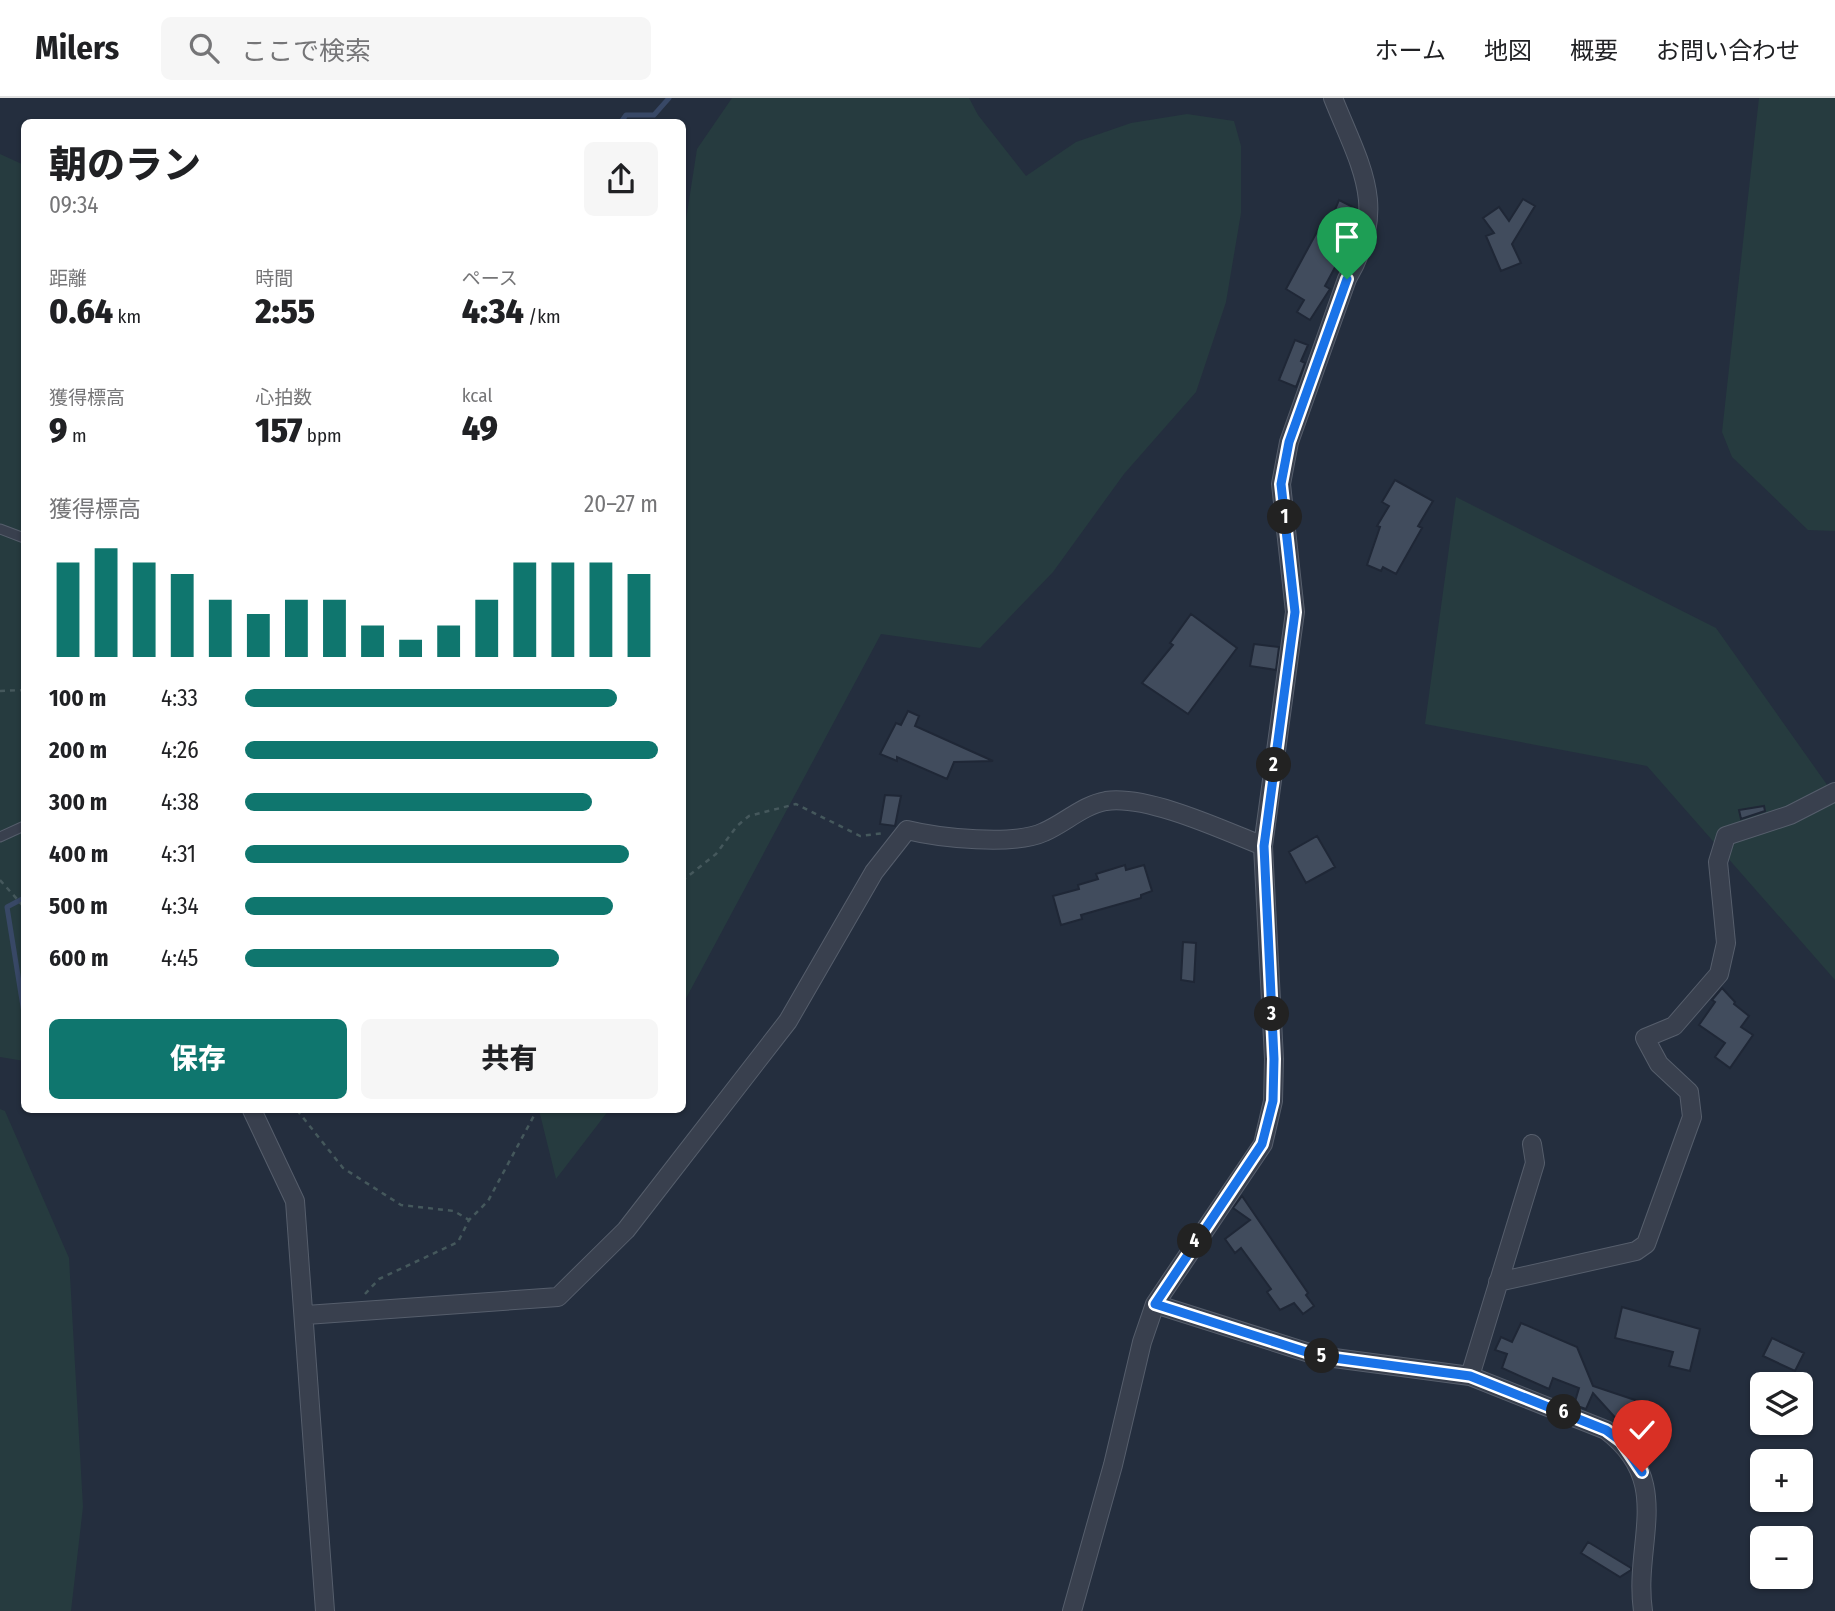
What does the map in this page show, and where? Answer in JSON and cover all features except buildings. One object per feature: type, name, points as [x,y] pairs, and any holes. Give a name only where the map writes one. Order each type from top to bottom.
[{"type":"street","points":[[1072,1611],[1113,1465],[1142,1342],[1155,1304],[1262,1144],[1273,1101],[1274,1059],[1264,846],[1295,612],[1281,484],[1289,442],[1347,279],[1360,256],[1371,218],[1365,177],[1333,98]]},
{"type":"street","points":[[1498,1282],[1636,1251],[1646,1244],[1692,1117],[1689,1092],[1659,1064],[1645,1038],[1674,1026],[1719,974],[1726,943],[1718,862],[1726,836],[1790,816],[1835,792]]},
{"type":"street","points":[[306,1315],[349,1309],[558,1297],[626,1230],[788,1021],[874,872],[907,830],[924,834],[1019,838],[1042,833],[1093,804],[1138,801],[1264,846]]},
{"type":"street","points":[[253,1113],[295,1201],[306,1315],[325,1611]]},
{"type":"street","points":[[1470,1376],[1535,1163],[1532,1144]]},
{"type":"street","points":[[1155,1304],[1319,1356],[1470,1376],[1606,1430],[1621,1441],[1642,1472],[1649,1506],[1643,1611]]},
{"type":"lane","points":[[0,529],[21,537]]},
{"type":"lane","points":[[0,837],[21,826]]},
{"type":"path","points":[[0,691],[21,690]]},
{"type":"path","points":[[686,878],[716,855],[737,826],[749,816],[796,804],[860,836],[907,830]]},
{"type":"path","points":[[0,880],[21,904]]},
{"type":"path","points":[[299,1113],[343,1168],[401,1205],[454,1211],[469,1220]]},
{"type":"path","points":[[349,1309],[379,1279],[457,1242],[469,1220],[488,1201],[535,1113]]},
{"type":"green space","points":[[732,98],[969,98],[978,115],[1026,176],[1076,142],[1131,123],[1187,114],[1234,121],[1241,146],[1241,213],[1226,302],[1196,392],[1124,474],[1053,572],[980,648],[881,634],[686,998],[686,220],[697,149]]},
{"type":"green space","points":[[1759,98],[1835,98],[1835,531],[1808,530],[1732,457],[1722,432]]},
{"type":"green space","points":[[0,154],[21,164],[21,1060],[0,1057]]},
{"type":"green space","points":[[1456,497],[1716,628],[1835,796],[1835,980],[1647,766],[1425,724]]},
{"type":"green space","points":[[0,1109],[5,1111],[69,1258],[83,1507],[71,1611],[0,1611]]},
{"type":"green space","points":[[540,1113],[607,1113],[556,1179]]},
{"type":"waterway","points":[[623,119],[626,115],[654,115],[669,98]]},
{"type":"waterway","points":[[21,900],[7,907],[21,994]]},
{"type":"route","points":[[1347,279],[1289,442],[1281,484],[1295,612],[1264,846],[1274,1059],[1273,1101],[1262,1144],[1195,1240],[1155,1304],[1319,1356],[1470,1376],[1606,1430],[1621,1441],[1642,1472]]}]
